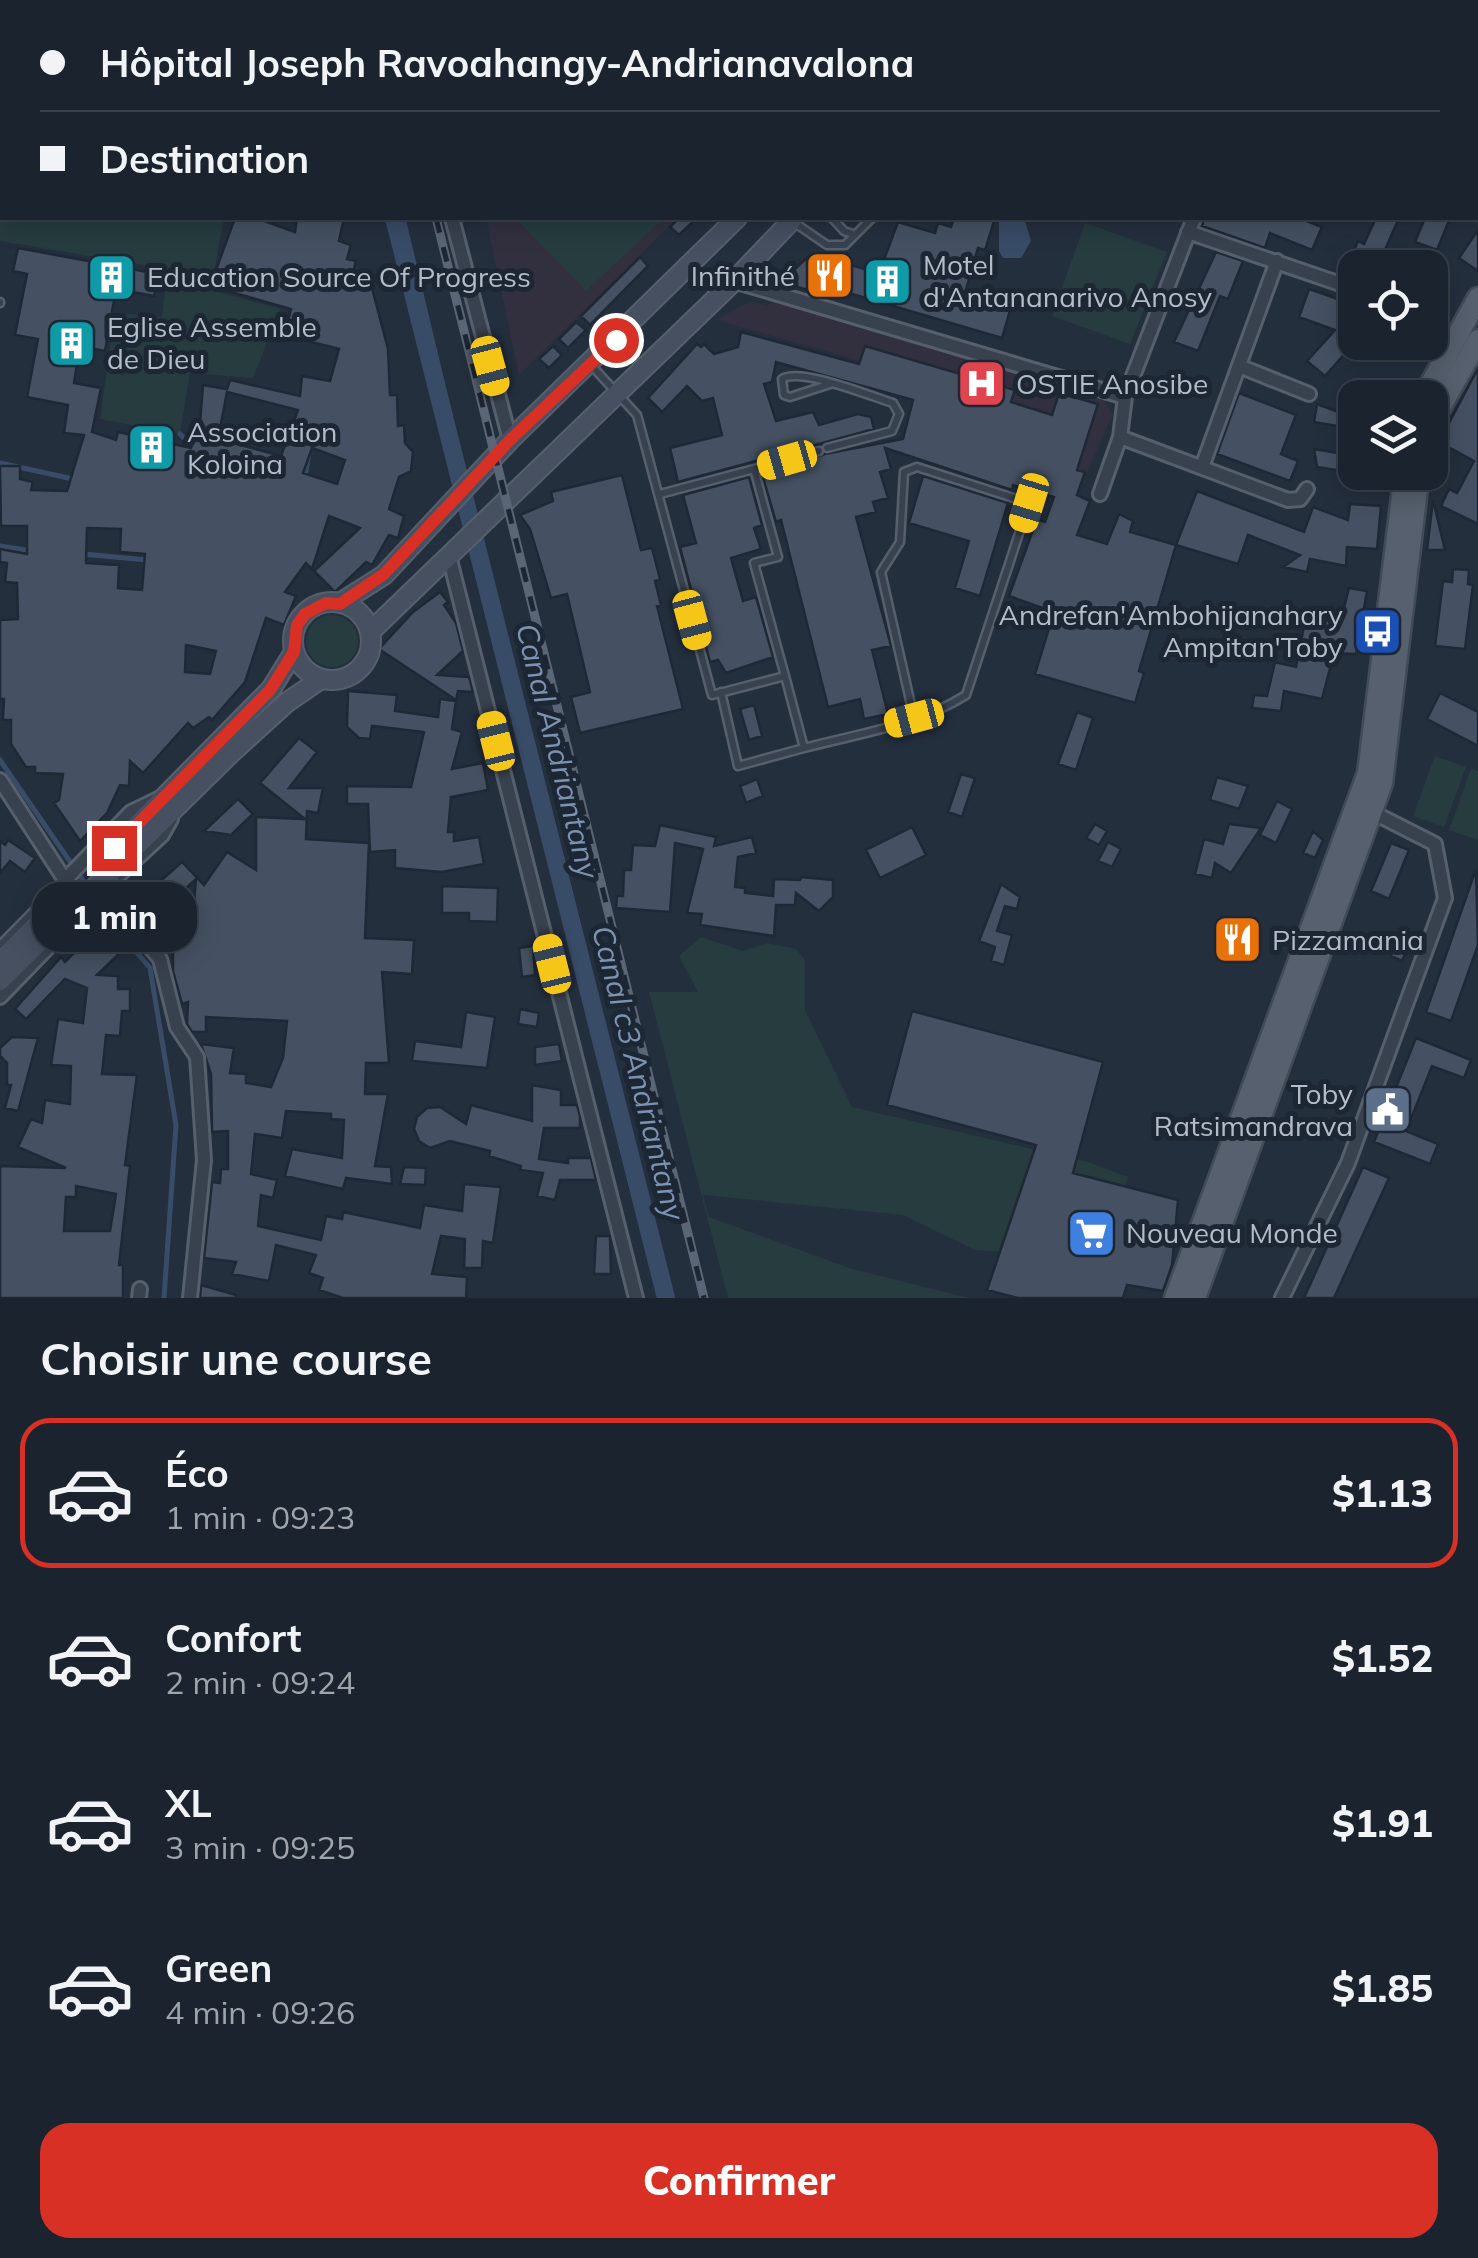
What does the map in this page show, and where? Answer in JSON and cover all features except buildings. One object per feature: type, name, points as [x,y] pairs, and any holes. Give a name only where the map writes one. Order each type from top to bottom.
[{"type":"main road","points":[[340,604],[384,574],[510,440],[735,220]]},
{"type":"main road","points":[[370,632],[734,282],[792,220]]},
{"type":"main road","points":[[1433,380],[1478,298]]},
{"type":"main road","points":[[1448,394],[1478,340]]},
{"type":"main road","points":[[1175,1298],[1366,816],[1403,490]]},
{"type":"main road","points":[[1196,1298],[1385,764],[1417,490]]},
{"type":"main road","points":[[0,962],[93,881],[175,798],[270,690],[294,652],[297,625],[305,614],[326,603],[340,604],[359,613],[370,632],[370,649],[360,670],[348,677],[322,679],[286,702],[175,798]]},
{"type":"main road","points":[[294,652],[304,669],[322,679]]},
{"type":"main road","points":[[0,981],[72,897]]},
{"type":"street","points":[[453,220],[510,440]]},
{"type":"street","points":[[1100,494],[1120,437],[1125,397],[1193,220]]},
{"type":"street","points":[[1188,232],[1338,282]]},
{"type":"street","points":[[1202,467],[1278,262]]},
{"type":"street","points":[[734,282],[1125,397]]},
{"type":"street","points":[[1239,366],[1309,394]]},
{"type":"street","points":[[1120,437],[1288,500],[1300,500],[1307,489]]},
{"type":"street","points":[[450,556],[636,1298]]},
{"type":"street","points":[[0,780],[72,897],[0,998]]},
{"type":"street","points":[[1282,1298],[1348,1163],[1445,898],[1435,844],[1366,816]]},
{"type":"street","points":[[93,881],[160,959],[178,1028],[197,1056],[204,1160],[190,1298]]},
{"type":"lane","points":[[794,220],[827,246],[845,246],[870,220]]},
{"type":"lane","points":[[834,220],[844,232],[855,235]]},
{"type":"lane","points":[[591,365],[638,416],[712,694],[784,676]]},
{"type":"lane","points":[[660,494],[892,431],[900,414],[893,403],[830,384],[796,374],[782,379],[781,386],[784,395],[790,397],[830,384]]},
{"type":"lane","points":[[721,692],[738,766],[914,718],[943,710],[966,695],[1029,503],[917,467],[904,472],[900,542],[881,572],[914,718]]},
{"type":"lane","points":[[754,469],[778,557],[754,564],[804,748]]},
{"type":"lane","points":[[0,945],[72,897]]},
{"type":"shaded area","points":[[486,220],[675,220],[519,375]]},
{"type":"shaded area","name":"OSTIE Anosibe","points":[[751,301],[766,306],[773,302],[1104,400],[1113,415],[1087,472],[914,416],[924,379],[716,320]]},
{"type":"green space","points":[[0,220],[224,220],[211,290],[280,309],[253,378],[190,373],[180,434],[100,419],[115,313],[162,317],[167,269],[0,241]]},
{"type":"green space","points":[[517,220],[662,220],[586,291]]},
{"type":"green space","points":[[1085,223],[1167,252],[1130,344],[1052,316]]},
{"type":"green space","points":[[332,615],[350,623],[358,641],[350,659],[332,667],[314,659],[306,641],[314,623]]},
{"type":"green space","points":[[1435,756],[1466,767],[1444,827],[1413,816]]},
{"type":"green space","points":[[1471,769],[1478,771],[1478,840],[1449,830]]},
{"type":"green space","points":[[701,937],[743,951],[767,943],[796,949],[805,960],[805,1010],[852,1107],[1088,1162],[1128,1177],[1111,1232],[1051,1255],[975,1250],[903,1215],[703,1195],[709,1217],[852,1269],[969,1298],[728,1298],[649,992],[698,992],[679,956]]},
{"type":"water","points":[[999,220],[1025,221],[1031,241],[1021,258],[1003,258],[999,251]]},
{"type":"waterway","name":"Canal c3 Andriantany","points":[[395,220],[666,1298]]},
{"type":"waterway","name":"Canal c3 Andriantany","points":[[403,220],[466,482]]},
{"type":"waterway","points":[[180,434],[196,450]]},
{"type":"waterway","points":[[305,477],[310,445]]},
{"type":"waterway","points":[[0,463],[73,479]]},
{"type":"waterway","name":"Canal c3 Andriantany","points":[[469,493],[475,521]]},
{"type":"waterway","name":"Canal c3 Andriantany","points":[[479,537],[671,1298]]},
{"type":"waterway","points":[[0,546],[32,551]]},
{"type":"waterway","points":[[83,554],[147,560]]},
{"type":"waterway","name":"Canal Andriantany","points":[[0,760],[115,927],[150,968],[176,1125],[164,1298]]},
{"type":"railway","points":[[436,220],[704,1298]]},
{"type":"place","name":"Infinithé","points":[[830,276]]},
{"type":"place","name":"Education Source Of Progress","points":[[112,277]]},
{"type":"place","name":"Motel d'Antananarivo Anosy","points":[[888,281]]},
{"type":"place","name":"Eglise Assemble de Dieu","points":[[72,343]]},
{"type":"place","name":"OSTIE Anosibe","points":[[981,384]]},
{"type":"place","name":"Association Koloina","points":[[152,448]]},
{"type":"place","name":"Andrefan'Ambohijanahary Ampitan'Toby","points":[[1378,631]]},
{"type":"place","name":"Pizzamania","points":[[1237,940]]},
{"type":"place","name":"Toby Ratsimandrava","points":[[1388,1110]]},
{"type":"place","name":"Nouveau Monde","points":[[1091,1233]]},
{"type":"route","points":[[114,848],[270,690],[294,652],[293,638],[305,614],[326,603],[340,604],[384,574],[510,440],[616,340]]}]
